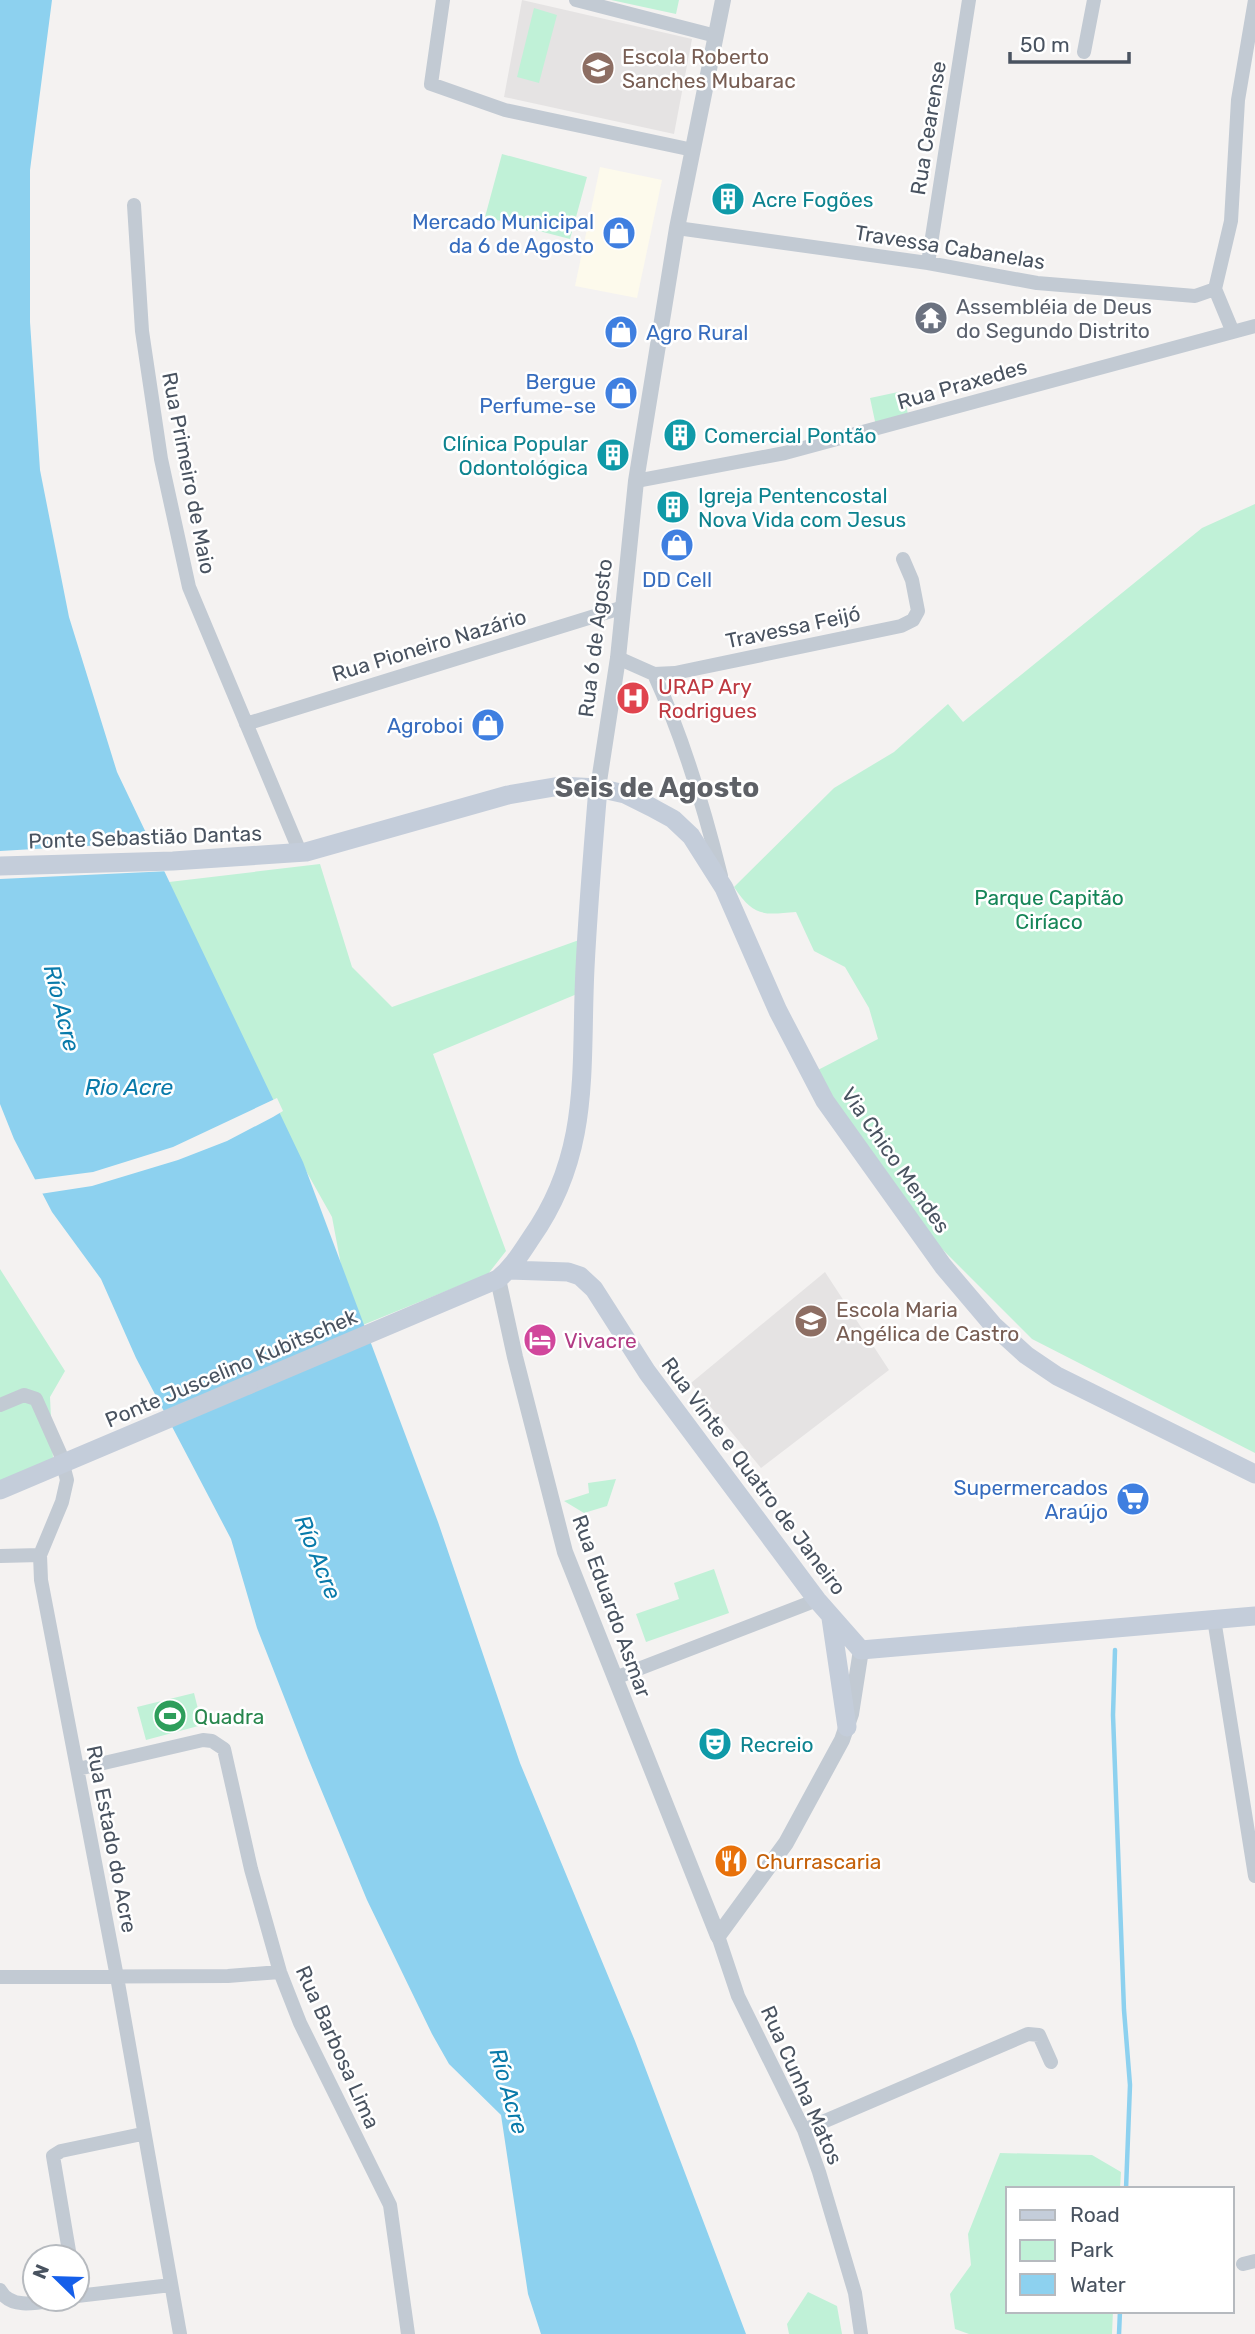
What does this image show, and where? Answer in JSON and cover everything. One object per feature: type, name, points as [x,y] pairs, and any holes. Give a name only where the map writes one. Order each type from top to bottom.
[{"type":"main road","name":"Ponte Sebastião Dantas","points":[[0,866],[296,853],[356,840],[509,795],[560,786],[598,788]]},
{"type":"main road","name":"Via Chico Mendes","points":[[598,788],[625,794],[673,819],[691,836],[724,888],[778,1011],[825,1101],[943,1266],[993,1325],[1026,1355],[1057,1376],[1255,1474]]},
{"type":"main road","name":"Rua 6 de Agosto","points":[[504,1275],[550,1211],[567,1172],[578,1130],[585,966],[598,788]]},
{"type":"main road","name":"Rua Vinte e Quatro de Janeiro","points":[[504,1275],[568,1272],[580,1276],[594,1289],[648,1372],[817,1600],[861,1650]]},
{"type":"main road","name":"Ponte Juscelino Kubitschek","points":[[0,1490],[480,1289],[504,1275]]},
{"type":"main road","points":[[861,1650],[1255,1616]]},
{"type":"main road","points":[[831,1617],[847,1727]]},
{"type":"street","points":[[443,0],[431,84],[505,110],[693,150]]},
{"type":"street","points":[[576,0],[716,36]]},
{"type":"street","name":"Rua 6 de Agosto","points":[[598,788],[618,658],[636,481],[677,228],[723,0]]},
{"type":"street","name":"Rua Cearense","points":[[928,263],[970,0]]},
{"type":"street","points":[[1084,52],[1094,0]]},
{"type":"street","points":[[1232,330],[1216,289],[1231,221],[1238,100],[1255,0]]},
{"type":"street","name":"Rua Primeiro de Maio","points":[[134,205],[142,331],[161,459],[189,587],[296,853]]},
{"type":"street","name":"Travessa Cabanelas","points":[[677,228],[928,263],[1037,283],[1195,296],[1216,289]]},
{"type":"street","name":"Rua Praxedes","points":[[636,481],[785,453],[1232,330],[1255,326]]},
{"type":"street","name":"Travessa Feijó","points":[[654,674],[675,673],[913,620],[918,611],[912,580],[903,559]]},
{"type":"street","name":"Rua Pioneiro Nazário","points":[[246,724],[624,607]]},
{"type":"street","points":[[618,658],[654,674],[676,721],[701,796],[724,888]]},
{"type":"street","name":"Rua Eduardo Asmar","points":[[504,1275],[514,1357],[565,1552],[718,1936]]},
{"type":"street","name":"Rua Estado do Acre","points":[[0,1405],[24,1395],[36,1399],[60,1453],[68,1480],[40,1555],[41,1580],[117,1977],[142,2134],[180,2334]]},
{"type":"street","points":[[0,1556],[40,1555]]},
{"type":"street","points":[[615,1678],[817,1600]]},
{"type":"street","points":[[1214,1619],[1255,1876]]},
{"type":"street","points":[[718,1936],[786,1843],[847,1727],[861,1650]]},
{"type":"street","name":"Rua Barbosa Lima","points":[[78,1769],[134,1754],[212,1741],[223,1749],[251,1869],[280,1972],[300,2023],[390,2205],[408,2334]]},
{"type":"street","name":"Rua Cunha Matos","points":[[718,1936],[738,1996],[804,2130],[855,2293],[861,2334]]},
{"type":"street","points":[[0,1977],[280,1972]]},
{"type":"street","points":[[804,2130],[1028,2034],[1039,2035],[1051,2062]]},
{"type":"street","points":[[67,2243],[52,2161],[56,2153],[142,2134]]},
{"type":"street","points":[[91,2294],[171,2285]]},
{"type":"street","points":[[0,2290],[3,2296],[21,2303]]},
{"type":"shaded area","name":"Escola Roberto Sanches Mubarac","points":[[522,0],[692,39],[674,134],[504,97]]},
{"type":"shaded area","name":"Mercado Municipal da 6 de Agosto","points":[[600,167],[662,180],[637,298],[575,286]]},
{"type":"shaded area","name":"Escola Maria Angélica de Castro","points":[[825,1272],[889,1370],[761,1468],[691,1383]]},
{"type":"green space","points":[[611,0],[679,0],[676,14]]},
{"type":"green space","points":[[534,8],[557,15],[539,83],[517,77]]},
{"type":"green space","points":[[502,154],[587,177],[570,239],[485,217]]},
{"type":"green space","points":[[903,391],[909,419],[876,426],[870,398]]},
{"type":"green space","name":"Parque Capitão Ciríaco","points":[[1255,504],[1255,1453],[1032,1339],[912,1219],[814,1072],[878,1039],[869,1008],[845,967],[814,951],[796,912],[760,912],[747,904],[734,887],[834,788],[894,752],[948,704],[963,722],[1202,528]]},
{"type":"green space","points":[[320,864],[352,967],[392,1007],[579,940],[577,994],[433,1054],[506,1251],[488,1274],[353,1329],[332,1217],[282,1128],[169,882]]},
{"type":"green space","points":[[0,1269],[65,1371],[50,1397],[53,1459],[0,1482]]},
{"type":"green space","points":[[616,1479],[607,1506],[584,1513],[564,1501],[589,1493],[588,1483]]},
{"type":"green space","points":[[714,1569],[729,1613],[646,1642],[636,1614],[679,1599],[674,1583]]},
{"type":"green space","name":"Quadra","points":[[194,1693],[202,1725],[146,1740],[137,1707]]},
{"type":"green space","points":[[1000,2153],[1092,2155],[1121,2172],[1120,2187],[1006,2187],[1006,2313],[1113,2313],[1112,2334],[969,2334],[955,2329],[950,2294],[971,2265],[968,2234]]},
{"type":"green space","points":[[808,2292],[837,2306],[842,2334],[789,2334],[787,2324]]},
{"type":"water","name":"Rio Acre","points":[[0,0],[52,0],[30,170],[30,322],[40,470],[69,617],[117,772],[303,1162],[438,1522],[520,1763],[635,2041],[746,2334],[541,2334],[528,2294],[501,2115],[449,2064],[432,2034],[367,1900],[308,1758],[257,1628],[231,1539],[136,1358],[101,1279],[52,1212],[14,1139],[0,1104]]},
{"type":"pier","points":[[155,842],[170,871],[0,879],[0,851]]},
{"type":"pier","points":[[277,1098],[283,1111],[227,1141],[178,1160],[92,1186],[40,1194],[31,1180],[93,1172],[173,1147]]},
{"type":"waterway","points":[[1115,1650],[1113,1715],[1124,2010],[1130,2085],[1126,2187]]},
{"type":"waterway","points":[[1119,2334],[1120,2313]]},
{"type":"place","name":"Escola Roberto Sanches Mubarac","points":[[598,68]]},
{"type":"place","name":"Acre Fogões","points":[[728,199]]},
{"type":"place","name":"Mercado Municipal da 6 de Agosto","points":[[619,233]]},
{"type":"place","name":"Assembléia de Deus do Segundo Distrito","points":[[931,318]]},
{"type":"place","name":"Agro Rural","points":[[621,332]]},
{"type":"place","name":"Bergue Perfume-se","points":[[621,393]]},
{"type":"place","name":"Comercial Pontão","points":[[680,435]]},
{"type":"place","name":"Clínica Popular Odontológica","points":[[613,455]]},
{"type":"place","name":"Igreja Pentencostal Nova Vida com Jesus","points":[[673,507]]},
{"type":"place","name":"DD Cell","points":[[677,545]]},
{"type":"place","name":"URAP Ary Rodrigues","points":[[633,698]]},
{"type":"place","name":"Agroboi","points":[[488,725]]},
{"type":"place","name":"Escola Maria Angélica de Castro","points":[[811,1321]]},
{"type":"place","name":"Vivacre","points":[[540,1340]]},
{"type":"place","name":"Supermercados Araújo","points":[[1133,1499]]},
{"type":"place","name":"Quadra","points":[[170,1716]]},
{"type":"place","name":"Recreio","points":[[715,1744]]},
{"type":"place","name":"Churrascaria","points":[[731,1861]]},
{"type":"district","name":"Seis de Agosto","points":[[657,787]]},
{"type":"water label","name":"Río Acre","points":[[62,1008]]},
{"type":"water label","name":"Río Acre","points":[[318,1557]]},
{"type":"water label","name":"Río Acre","points":[[509,2091]]}]
